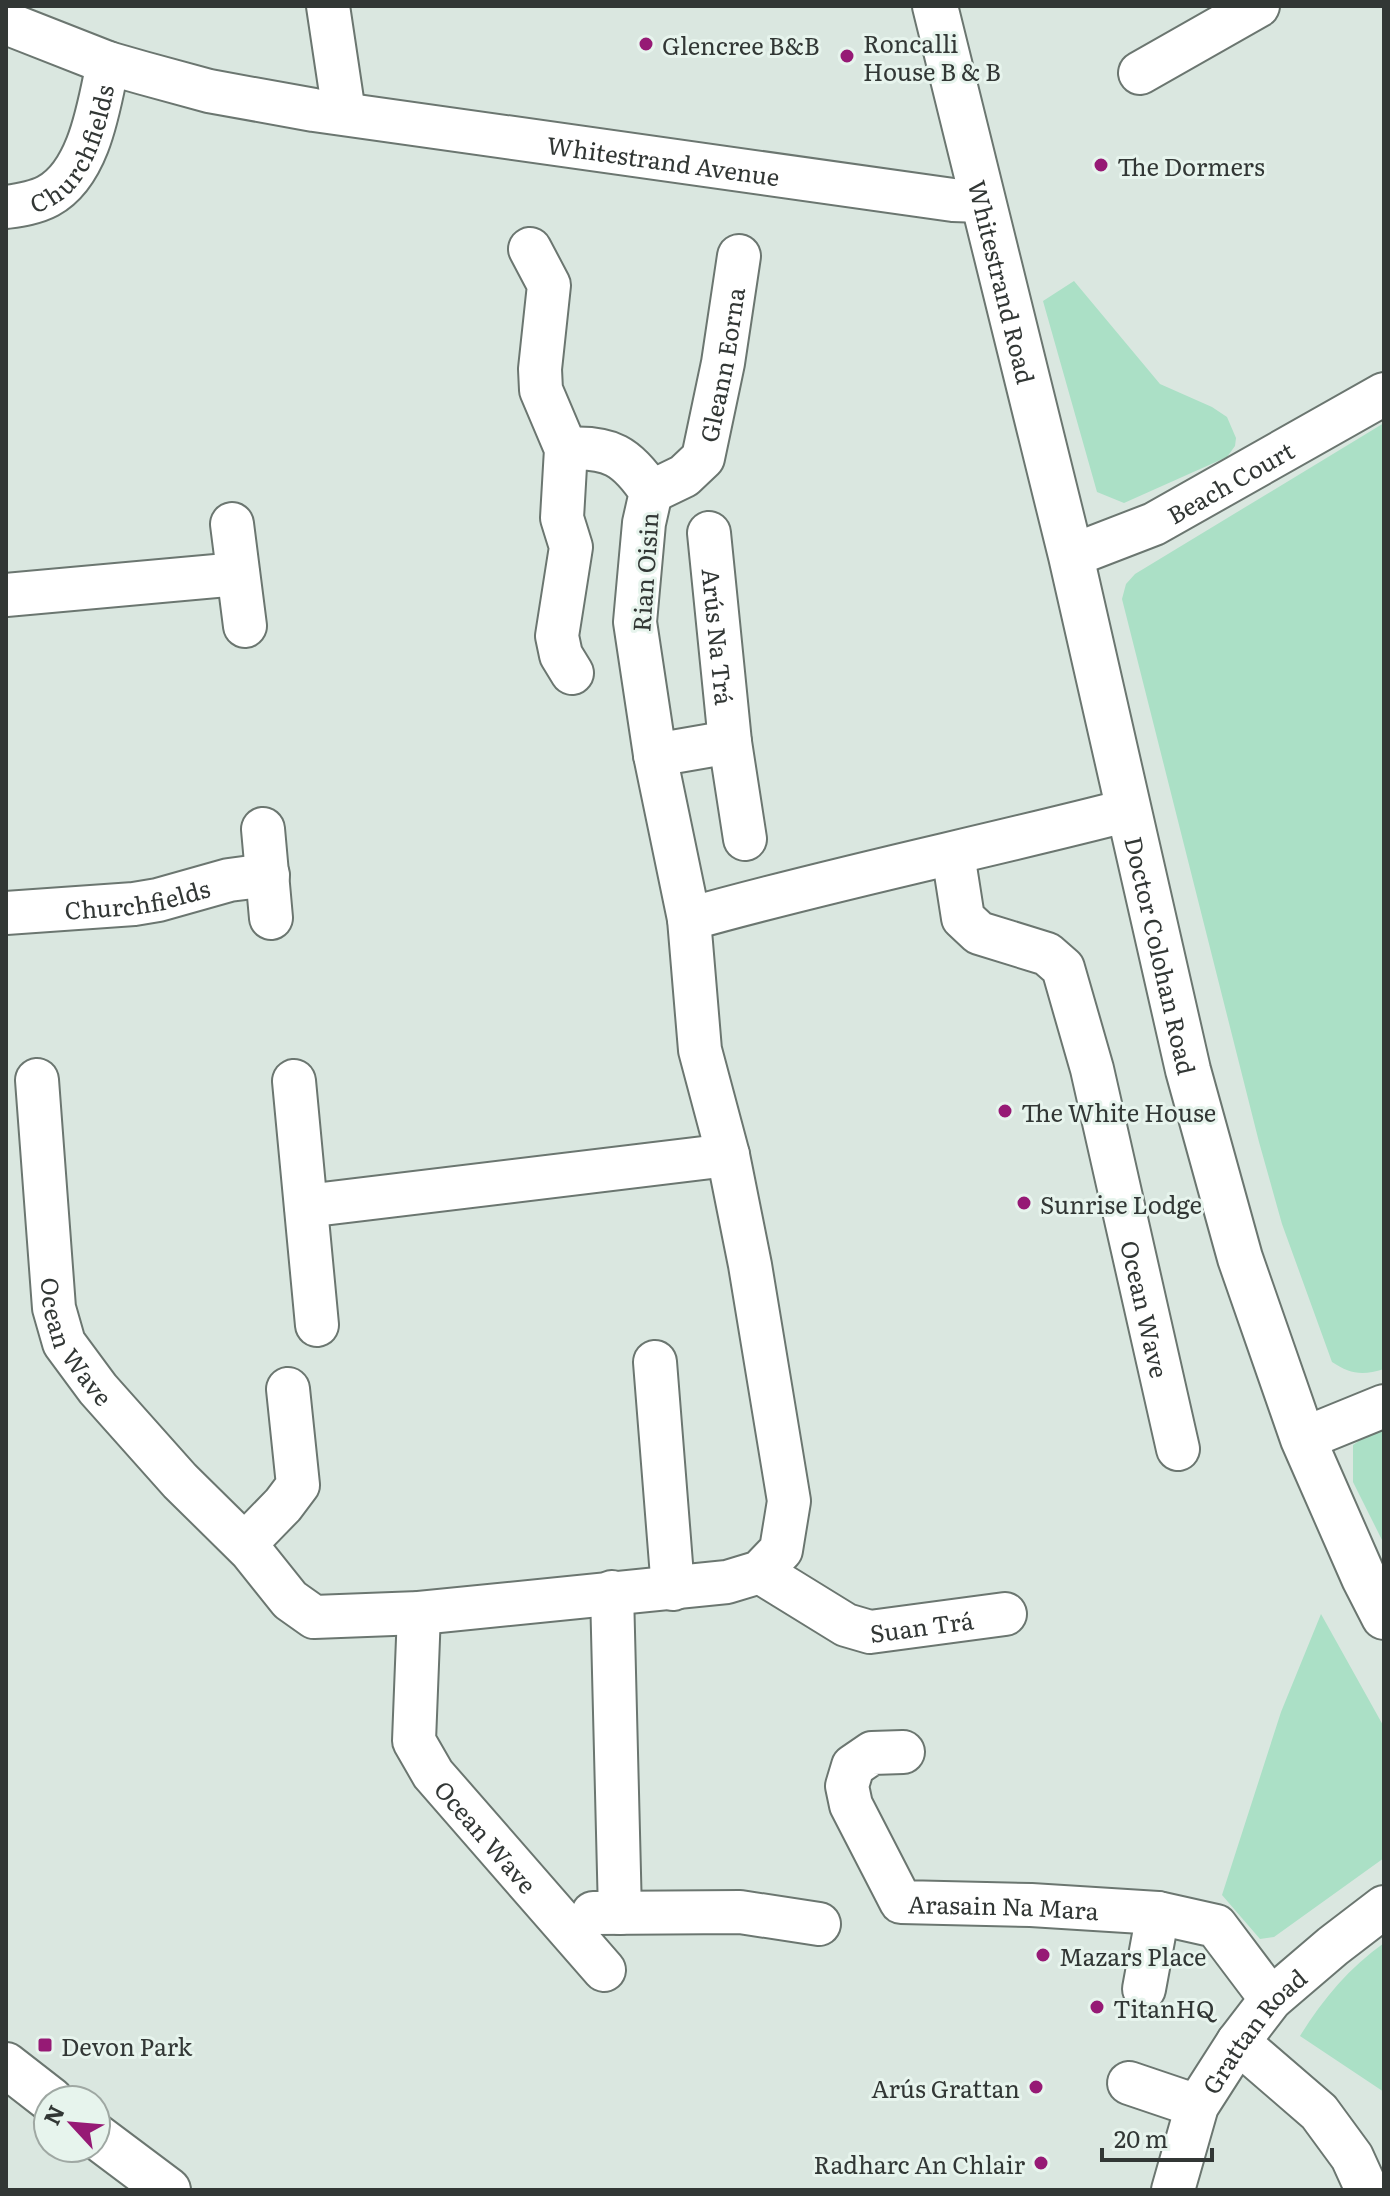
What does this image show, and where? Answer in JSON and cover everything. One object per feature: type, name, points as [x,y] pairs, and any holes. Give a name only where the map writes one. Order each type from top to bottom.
[{"type":"main road","name":"Whitestrand Road","points":[[935,6],[1071,556]]},
{"type":"main road","name":"Doctor Colohan Road","points":[[1071,556],[1188,1070],[1240,1258],[1303,1439],[1384,1617]]},
{"type":"main road","points":[[6,2065],[32,2085]]},
{"type":"main road","points":[[112,2148],[168,2190]]},
{"type":"street","points":[[328,6],[344,113]]},
{"type":"street","points":[[1140,73],[1258,6]]},
{"type":"street","name":"Whitestrand Avenue","points":[[6,23],[108,63],[209,91],[953,200],[982,201]]},
{"type":"street","name":"Churchfields","points":[[6,207],[30,203],[50,195],[68,179],[94,126],[108,63]]},
{"type":"street","points":[[530,249],[549,285],[540,369],[541,390],[566,449],[562,518],[571,547],[557,636],[561,655],[572,673]]},
{"type":"street","name":"Gleann Eorna","points":[[651,492],[684,476],[703,458],[723,363],[739,256]]},
{"type":"street","name":"Beach Court","points":[[1071,556],[1154,524],[1384,394]]},
{"type":"street","name":"Rian Oisin","points":[[566,449],[587,448],[617,454],[639,474],[651,492],[644,523],[635,622],[655,755]]},
{"type":"street","points":[[232,524],[245,626]]},
{"type":"street","name":"Arús Na Trá","points":[[709,533],[730,742],[745,839]]},
{"type":"street","points":[[6,595],[238,574]]},
{"type":"street","points":[[730,742],[655,755],[689,919],[700,1050],[728,1155],[750,1265],[789,1501],[781,1550],[760,1572]]},
{"type":"street","points":[[689,919],[796,889],[1129,810]]},
{"type":"street","points":[[263,829],[271,918]]},
{"type":"street","name":"Ocean Wave","points":[[953,854],[963,918],[979,933],[1047,954],[1063,968],[1092,1069],[1178,1449]]},
{"type":"street","name":"Churchfields","points":[[6,913],[134,904],[229,880],[268,875]]},
{"type":"street","name":"Ocean Wave","points":[[37,1080],[54,1308],[64,1343],[98,1389],[180,1481],[245,1544],[290,1600],[314,1617],[419,1613],[612,1592],[673,1589],[727,1582],[760,1572]]},
{"type":"street","points":[[294,1081],[317,1325]]},
{"type":"street","points":[[306,1206],[728,1155]]},
{"type":"street","points":[[655,1362],[673,1589]]},
{"type":"street","points":[[245,1544],[298,1485],[288,1389]]},
{"type":"street","points":[[1303,1439],[1384,1406]]},
{"type":"street","name":"Suan Trá","points":[[760,1572],[846,1625],[870,1632],[1005,1614]]},
{"type":"street","points":[[612,1592],[620,1913]]},
{"type":"street","name":"Ocean Wave","points":[[419,1613],[414,1741],[433,1774],[604,1970]]},
{"type":"street","name":"Arasain Na Mara","points":[[903,1752],[872,1753],[853,1766],[847,1786],[851,1805],[901,1902],[1031,1905],[1158,1913],[1216,1926],[1271,1999]]},
{"type":"street","name":"Grattan Road","points":[[1173,2190],[1197,2106],[1238,2042],[1271,1999],[1384,1907]]},
{"type":"street","name":"Ocean Wave","points":[[555,1914],[740,1912],[819,1924]]},
{"type":"street","points":[[1144,1989],[1158,1913]]},
{"type":"street","points":[[1238,2042],[1319,2112],[1352,2157],[1367,2190]]},
{"type":"street","points":[[1129,2083],[1197,2106]]},
{"type":"green space","points":[[1074,281],[1160,384],[1227,417],[1236,438],[1235,446],[1227,457],[1124,503],[1097,492],[1043,301]]},
{"type":"green space","points":[[1384,423],[1384,1369],[1363,1373],[1332,1362],[1282,1224],[1122,599],[1126,584],[1135,574]]},
{"type":"green space","points":[[1384,1424],[1384,1544],[1353,1482],[1353,1445]]},
{"type":"green space","points":[[1321,1614],[1384,1727],[1384,1858],[1274,1937],[1260,1939],[1222,1895],[1281,1712]]},
{"type":"green space","points":[[1384,1943],[1384,2092],[1300,2036],[1338,1985]]},
{"type":"place","name":"Glencree B&B","points":[[646,44]]},
{"type":"place","name":"Roncalli House B & B","points":[[847,56]]},
{"type":"place","name":"The Dormers","points":[[1101,165]]},
{"type":"place","name":"The White House","points":[[1005,1111]]},
{"type":"place","name":"Sunrise Lodge","points":[[1024,1203]]},
{"type":"place","name":"Mazars Place","points":[[1043,1955]]},
{"type":"place","name":"TitanHQ","points":[[1097,2007]]},
{"type":"place","name":"Devon Park","points":[[45,2045]]},
{"type":"place","name":"Arús Grattan","points":[[1036,2087]]},
{"type":"place","name":"Radharc An Chlair","points":[[1041,2163]]}]
